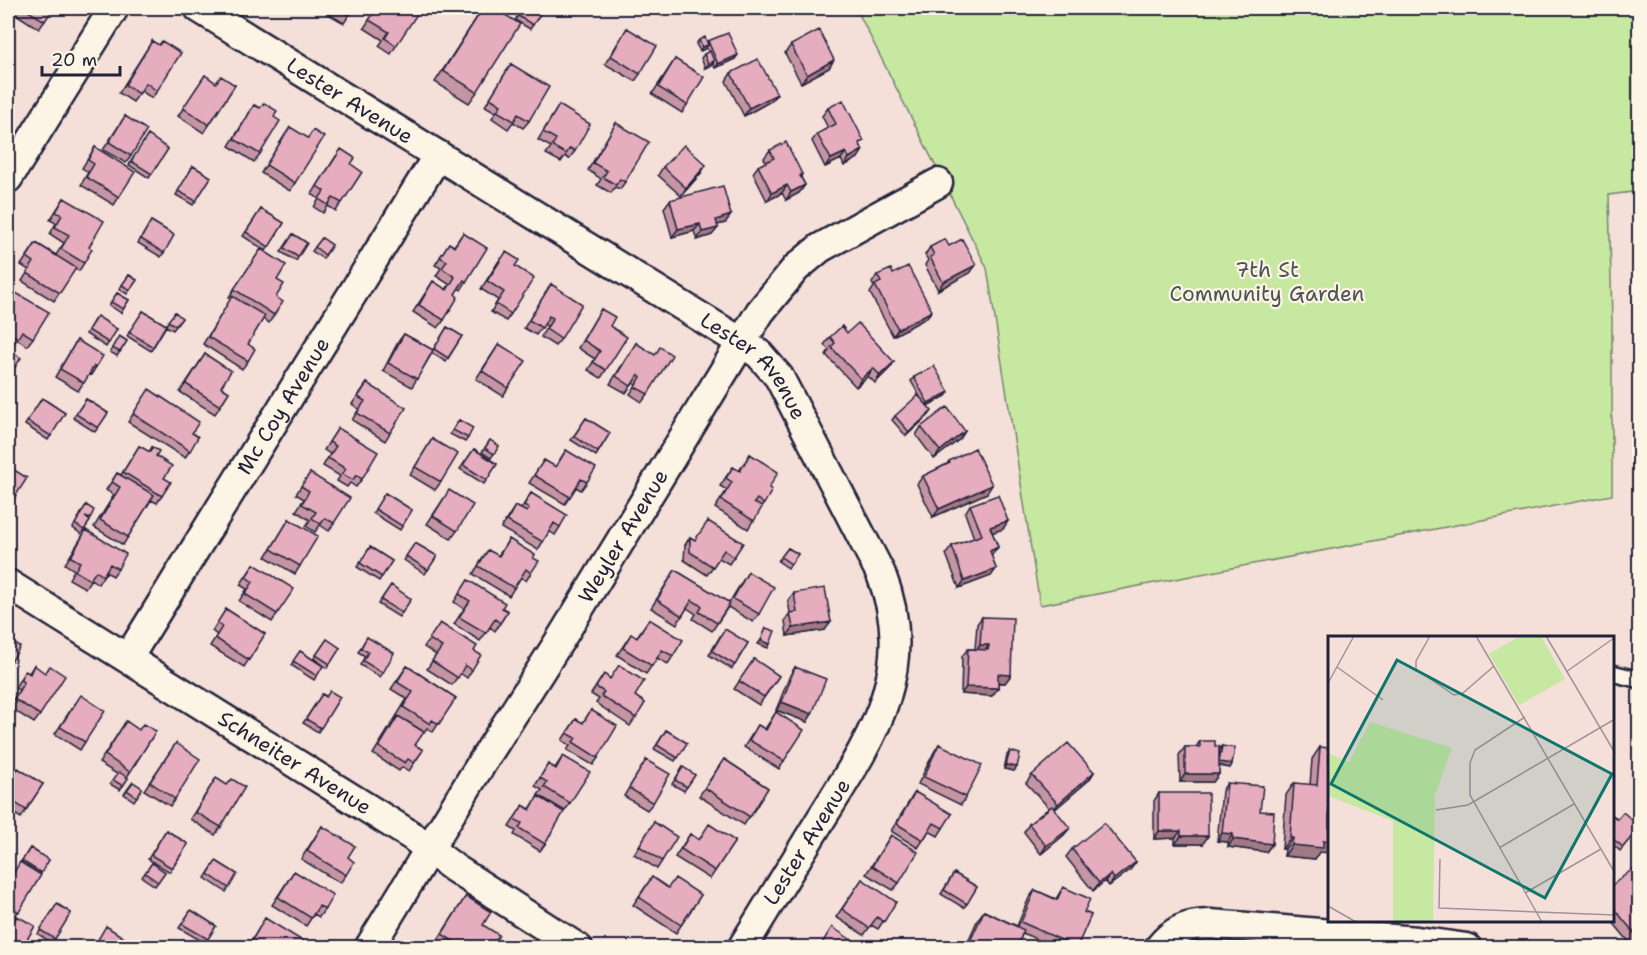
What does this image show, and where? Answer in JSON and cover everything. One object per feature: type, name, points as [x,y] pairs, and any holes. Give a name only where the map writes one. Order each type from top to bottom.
[{"type":"street","points":[[8,178],[114,8]]},
{"type":"street","name":"Lester Avenue","points":[[199,8],[741,342],[759,354],[779,377],[881,573],[889,592],[894,615],[895,638],[890,687],[882,711],[864,748],[742,948]]},
{"type":"street","name":"Mc Coy Avenue","points":[[129,658],[438,155]]},
{"type":"street","name":"Weyler Avenue","points":[[369,948],[741,342],[781,285],[796,268],[820,248],[938,183]]},
{"type":"street","name":"Schneiter Avenue","points":[[8,584],[412,836],[453,868],[578,948]]},
{"type":"street","points":[[1159,948],[1168,937],[1180,929],[1194,924],[1210,924],[1417,941],[1467,948]]},
{"type":"lane","points":[[1614,674],[1640,680]]},
{"type":"green space","name":"7th St Community Garden","points":[[856,8],[1639,8],[1639,191],[1609,195],[1612,495],[1040,605],[987,268]]},
{"type":"building","points":[[23,8],[49,8],[52,10],[45,21]]},
{"type":"building","points":[[336,8],[354,8],[349,15]]},
{"type":"building","points":[[377,8],[421,8],[396,46],[385,38],[389,32],[369,20]]},
{"type":"building","points":[[483,8],[494,8],[520,24],[477,92],[443,71]]},
{"type":"building","points":[[523,8],[544,8],[533,25],[518,16]]},
{"type":"building","points":[[627,28],[657,46],[640,74],[611,56]]},
{"type":"building","points":[[819,30],[834,60],[807,75],[791,45]]},
{"type":"building","points":[[728,33],[738,55],[718,64],[708,41]]},
{"type":"building","points":[[705,37],[708,45],[702,47],[699,40]]},
{"type":"building","points":[[152,41],[159,45],[162,41],[181,53],[157,91],[146,83],[139,94],[125,85]]},
{"type":"building","points":[[710,51],[714,61],[708,64],[704,54]]},
{"type":"building","points":[[675,59],[704,77],[687,105],[658,87]]},
{"type":"building","points":[[758,59],[777,94],[749,108],[731,73]]},
{"type":"building","points":[[511,64],[549,87],[529,121],[518,114],[514,121],[497,111],[501,105],[490,98]]},
{"type":"building","points":[[205,75],[216,83],[221,76],[235,85],[209,125],[183,108]]},
{"type":"building","points":[[843,100],[864,141],[859,143],[863,150],[849,158],[846,152],[831,159],[817,134],[836,124],[828,108]]},
{"type":"building","points":[[264,103],[277,111],[274,117],[280,121],[260,154],[234,139],[254,105],[260,108]]},
{"type":"building","points":[[559,105],[590,124],[575,151],[570,148],[566,154],[552,146],[556,139],[543,132]]},
{"type":"building","points":[[125,116],[147,130],[131,156],[109,142]]},
{"type":"building","points":[[616,123],[649,142],[625,182],[620,179],[616,185],[603,177],[607,171],[593,163]]},
{"type":"building","points":[[290,127],[308,138],[313,130],[324,137],[295,183],[266,165]]},
{"type":"building","points":[[148,135],[168,149],[152,174],[131,161]]},
{"type":"building","points":[[786,142],[805,185],[791,192],[787,185],[772,193],[758,166],[774,158],[770,150]]},
{"type":"building","points":[[684,145],[706,165],[686,188],[663,167]]},
{"type":"building","points":[[95,147],[135,172],[119,197],[86,177],[94,164],[88,160]]},
{"type":"building","points":[[341,149],[355,158],[351,164],[362,172],[342,203],[333,198],[328,205],[319,199],[324,191],[317,186]]},
{"type":"building","points":[[193,166],[211,177],[196,201],[178,191]]},
{"type":"building","points":[[723,186],[731,215],[716,220],[718,228],[702,232],[700,224],[678,229],[670,200]]},
{"type":"building","points":[[64,198],[104,221],[89,247],[92,249],[84,263],[61,249],[69,235],[55,227],[62,215],[56,212]]},
{"type":"building","points":[[261,209],[284,223],[269,247],[246,232]]},
{"type":"building","points":[[151,221],[174,235],[164,253],[141,239]]},
{"type":"building","points":[[463,233],[487,248],[466,282],[464,280],[455,294],[458,297],[444,320],[419,305],[433,281],[447,290],[455,277],[442,268],[447,261],[440,257],[449,243],[454,247]]},
{"type":"building","points":[[293,234],[307,243],[298,257],[284,248]]},
{"type":"building","points":[[322,238],[332,245],[325,255],[315,247]]},
{"type":"building","points":[[945,239],[949,246],[962,239],[976,265],[943,282],[930,257],[934,255],[930,247]]},
{"type":"building","points":[[36,243],[76,268],[60,293],[27,273],[34,262],[27,257]]},
{"type":"building","points":[[261,249],[286,265],[277,280],[284,284],[276,297],[283,302],[274,315],[234,289]]},
{"type":"building","points":[[506,252],[519,260],[515,266],[534,278],[511,314],[496,304],[504,292],[487,281]]},
{"type":"building","points":[[908,266],[932,311],[898,329],[875,285],[881,282],[877,275],[891,269],[893,274]]},
{"type":"building","points":[[129,275],[137,280],[130,290],[122,285]]},
{"type":"building","points":[[551,284],[582,304],[561,339],[546,329],[553,318],[549,316],[542,328],[529,320]]},
{"type":"building","points":[[9,289],[49,312],[33,338],[22,331],[18,338],[8,331]]},
{"type":"building","points":[[117,293],[129,300],[123,309],[111,302]]},
{"type":"building","points":[[232,296],[265,316],[248,344],[255,349],[248,361],[208,337]]},
{"type":"building","points":[[601,309],[615,317],[610,326],[627,337],[606,370],[593,362],[600,351],[583,340]]},
{"type":"building","points":[[143,311],[166,325],[153,347],[129,332]]},
{"type":"building","points":[[175,312],[182,318],[176,326],[168,321]]},
{"type":"building","points":[[97,316],[117,329],[109,343],[88,330]]},
{"type":"building","points":[[858,323],[894,362],[880,375],[873,368],[861,379],[831,347],[835,343],[830,337],[842,326],[847,333]]},
{"type":"building","points":[[447,327],[462,336],[448,358],[434,349]]},
{"type":"building","points":[[404,334],[433,350],[417,379],[388,363]]},
{"type":"building","points":[[119,336],[127,341],[120,352],[112,348]]},
{"type":"building","points":[[77,340],[103,356],[84,383],[60,369]]},
{"type":"building","points":[[636,343],[655,355],[660,347],[672,355],[648,394],[635,387],[641,377],[638,375],[631,386],[616,376]]},
{"type":"building","points":[[499,344],[526,361],[508,388],[482,371]]},
{"type":"building","points":[[8,349],[21,358],[8,378]]},
{"type":"building","points":[[205,354],[231,371],[221,387],[229,392],[220,406],[186,384]]},
{"type":"building","points":[[934,366],[949,392],[928,403],[914,377]]},
{"type":"building","points":[[367,383],[406,408],[390,433],[357,413],[365,401],[358,397]]},
{"type":"building","points":[[149,389],[199,422],[192,433],[198,437],[190,451],[133,414]]},
{"type":"building","points":[[918,395],[932,411],[909,432],[895,416]]},
{"type":"building","points":[[42,398],[65,413],[51,436],[27,421]]},
{"type":"building","points":[[86,399],[108,413],[98,428],[76,414]]},
{"type":"building","points":[[947,407],[965,431],[940,451],[921,427]]},
{"type":"building","points":[[586,418],[610,433],[598,452],[574,436]]},
{"type":"building","points":[[459,420],[473,428],[468,438],[453,430]]},
{"type":"building","points":[[338,428],[378,452],[362,479],[356,475],[353,480],[342,474],[346,469],[328,458],[336,446],[329,442]]},
{"type":"building","points":[[432,439],[458,454],[441,482],[415,467]]},
{"type":"building","points":[[490,440],[499,446],[494,454],[485,448]]},
{"type":"building","points":[[139,446],[150,452],[152,447],[159,451],[156,456],[172,466],[164,478],[171,482],[162,496],[123,472]]},
{"type":"building","points":[[975,448],[992,485],[939,509],[923,476]]},
{"type":"building","points":[[474,449],[497,464],[487,480],[463,465]]},
{"type":"building","points":[[566,450],[596,468],[587,482],[581,479],[570,497],[534,475],[544,460],[556,467]]},
{"type":"building","points":[[750,454],[778,472],[769,488],[772,490],[764,504],[757,499],[754,503],[762,507],[754,521],[721,500],[732,482],[726,478],[733,467],[740,471]]},
{"type":"building","points":[[8,466],[27,478],[9,506],[8,505]]},
{"type":"building","points":[[117,473],[154,495],[128,537],[100,520],[120,487],[112,482]]},
{"type":"building","points":[[310,473],[350,498],[334,523],[325,518],[321,524],[312,518],[316,512],[302,504],[309,491],[301,486]]},
{"type":"building","points":[[449,490],[473,505],[457,531],[433,516]]},
{"type":"building","points":[[385,493],[412,510],[402,526],[375,509]]},
{"type":"building","points":[[531,493],[567,515],[560,527],[554,523],[543,542],[507,521],[515,506],[527,512],[529,508],[524,505]]},
{"type":"building","points":[[998,495],[1008,521],[990,527],[998,547],[990,551],[996,569],[964,581],[952,546],[982,535],[970,505]]},
{"type":"building","points":[[86,505],[94,510],[90,519],[85,517],[90,521],[84,530],[75,524]]},
{"type":"building","points":[[289,519],[318,536],[300,566],[271,549]]},
{"type":"building","points":[[708,521],[743,543],[734,557],[724,550],[713,567],[690,552],[690,537],[695,540]]},
{"type":"building","points":[[86,530],[126,554],[118,569],[110,564],[103,576],[96,571],[90,580],[75,571],[80,562],[71,557]]},
{"type":"building","points":[[509,539],[535,555],[533,558],[539,561],[531,573],[526,569],[514,588],[478,566],[488,550],[499,556]]},
{"type":"building","points":[[415,543],[437,556],[428,570],[406,556]]},
{"type":"building","points":[[370,547],[392,561],[382,577],[360,563]]},
{"type":"building","points":[[788,548],[798,554],[791,564],[781,557]]},
{"type":"building","points":[[254,564],[294,589],[277,614],[245,594],[253,582],[246,577]]},
{"type":"building","points":[[675,570],[730,603],[717,623],[699,612],[702,606],[692,600],[682,616],[657,600]]},
{"type":"building","points":[[748,572],[774,587],[759,614],[733,599]]},
{"type":"building","points":[[468,580],[505,603],[502,608],[508,611],[500,623],[495,619],[486,633],[459,617],[470,601],[459,594]]},
{"type":"building","points":[[391,585],[411,599],[402,613],[381,600]]},
{"type":"building","points":[[825,588],[831,622],[793,628],[790,613],[797,612],[794,593]]},
{"type":"building","points":[[226,609],[265,634],[249,660],[215,638],[222,627],[217,623]]},
{"type":"building","points":[[982,617],[1013,618],[1011,675],[998,674],[998,688],[966,687],[968,649],[988,650],[989,645],[980,645]]},
{"type":"building","points":[[649,619],[683,640],[673,656],[662,650],[652,666],[623,648],[631,634],[637,638]]},
{"type":"building","points":[[440,623],[477,646],[474,651],[481,655],[472,670],[465,665],[458,678],[432,661],[442,647],[429,639]]},
{"type":"building","points":[[766,628],[775,631],[770,644],[761,640]]},
{"type":"building","points":[[725,629],[748,643],[735,665],[712,651]]},
{"type":"building","points":[[367,637],[394,653],[383,673],[363,661],[368,652],[361,648]]},
{"type":"building","points":[[8,639],[20,647],[8,667]]},
{"type":"building","points":[[327,639],[340,648],[330,664],[316,655]]},
{"type":"building","points":[[300,651],[323,666],[317,676],[293,661]]},
{"type":"building","points":[[754,659],[779,676],[764,697],[739,681]]},
{"type":"building","points":[[34,665],[45,673],[50,666],[65,676],[40,715],[14,699],[24,682],[20,680],[25,671],[30,674]]},
{"type":"building","points":[[619,665],[644,681],[635,696],[645,703],[636,718],[601,696],[604,692],[596,687],[604,674],[610,679]]},
{"type":"building","points":[[407,666],[456,698],[439,724],[432,720],[430,724],[403,707],[413,692],[397,682]]},
{"type":"building","points":[[795,667],[826,679],[812,714],[782,702]]},
{"type":"building","points":[[330,691],[340,697],[321,728],[306,719],[322,694],[326,697]]},
{"type":"building","points":[[81,695],[105,711],[85,742],[60,727]]},
{"type":"building","points":[[591,710],[617,726],[598,758],[573,742],[576,738],[567,733],[576,719],[583,723]]},
{"type":"building","points":[[776,712],[804,730],[784,761],[749,740],[758,725],[766,730]]},
{"type":"building","points":[[398,716],[424,732],[415,745],[423,750],[414,763],[408,759],[405,763],[379,747]]},
{"type":"building","points":[[126,721],[139,730],[143,724],[156,731],[130,772],[105,755]]},
{"type":"building","points":[[666,730],[687,743],[678,758],[657,745]]},
{"type":"building","points":[[1200,741],[1215,741],[1215,746],[1219,746],[1219,774],[1185,774],[1185,747],[1200,747]]},
{"type":"building","points":[[176,743],[200,759],[175,799],[150,782]]},
{"type":"building","points":[[1068,743],[1094,772],[1058,804],[1032,775]]},
{"type":"building","points":[[939,744],[982,765],[966,797],[924,777]]},
{"type":"building","points":[[1222,746],[1235,748],[1232,764],[1219,762]]},
{"type":"building","points":[[1320,747],[1328,748],[1328,841],[1323,841],[1323,848],[1292,845],[1293,838],[1290,838],[1294,783],[1317,785]]},
{"type":"building","points":[[1010,751],[1020,754],[1017,767],[1006,765]]},
{"type":"building","points":[[563,756],[590,772],[570,803],[544,787],[547,782],[540,778],[548,764],[556,769]]},
{"type":"building","points":[[724,759],[768,788],[750,817],[705,788]]},
{"type":"building","points":[[646,760],[670,774],[653,803],[629,788]]},
{"type":"building","points":[[683,767],[695,775],[687,787],[675,780]]},
{"type":"building","points":[[18,768],[43,784],[26,810],[8,798],[8,784]]},
{"type":"building","points":[[119,772],[128,778],[123,786],[113,780]]},
{"type":"building","points":[[216,778],[227,785],[232,779],[245,787],[221,827],[195,812]]},
{"type":"building","points":[[133,782],[142,788],[137,797],[127,790]]},
{"type":"building","points":[[1227,783],[1263,786],[1260,811],[1274,812],[1272,844],[1233,839],[1233,834],[1222,833]]},
{"type":"building","points":[[915,792],[952,814],[943,828],[934,823],[923,840],[897,824]]},
{"type":"building","points":[[1159,793],[1208,793],[1208,836],[1181,836],[1181,831],[1159,831]]},
{"type":"building","points":[[538,796],[564,812],[545,844],[519,828],[522,823],[514,819],[523,805],[530,810]]},
{"type":"building","points":[[1052,806],[1070,828],[1046,846],[1029,824]]},
{"type":"building","points":[[1623,812],[1640,827],[1623,847],[1614,840],[1614,817],[1617,819]]},
{"type":"building","points":[[654,822],[677,837],[662,861],[639,846]]},
{"type":"building","points":[[1104,823],[1136,862],[1114,879],[1111,874],[1099,883],[1072,849]]},
{"type":"building","points":[[709,824],[735,841],[715,871],[681,849],[690,834],[699,840]]},
{"type":"building","points":[[322,826],[355,846],[348,857],[354,862],[346,875],[307,851]]},
{"type":"building","points":[[166,830],[188,844],[172,868],[151,855]]},
{"type":"building","points":[[891,835],[918,852],[899,883],[872,866]]},
{"type":"building","points":[[30,848],[49,860],[41,873],[22,861]]},
{"type":"building","points":[[216,861],[237,874],[229,888],[208,874]]},
{"type":"building","points":[[20,862],[41,875],[19,912],[8,905],[8,883]]},
{"type":"building","points":[[152,863],[165,872],[158,882],[145,873]]},
{"type":"building","points":[[1633,869],[1640,877],[1640,940],[1614,908],[1614,883]]},
{"type":"building","points":[[294,871],[333,895],[325,909],[319,906],[311,918],[278,897]]},
{"type":"building","points":[[954,873],[977,887],[967,904],[944,890]]},
{"type":"building","points":[[652,877],[668,888],[675,878],[701,895],[681,925],[639,897]]},
{"type":"building","points":[[862,879],[896,902],[884,922],[877,917],[869,928],[842,909]]},
{"type":"building","points":[[1063,887],[1090,899],[1084,912],[1091,915],[1077,947],[1021,922],[1035,890],[1057,900]]},
{"type":"building","points":[[466,896],[491,912],[483,925],[499,935],[491,948],[464,948],[442,934]]},
{"type":"building","points":[[57,904],[71,913],[55,939],[40,930]]},
{"type":"building","points":[[191,910],[216,926],[208,939],[182,924]]},
{"type":"building","points":[[984,911],[1024,930],[1016,948],[967,948]]},
{"type":"building","points":[[17,916],[35,926],[22,948],[8,948],[8,931]]},
{"type":"building","points":[[265,918],[306,943],[303,948],[255,948],[250,944]]},
{"type":"building","points":[[106,926],[135,945],[133,948],[93,948]]},
{"type":"building","points":[[832,927],[859,945],[858,948],[819,948]]},
{"type":"building","points":[[170,940],[182,948],[165,948]]},
{"type":"building","points":[[1035,941],[1051,948],[1033,948]]}]
